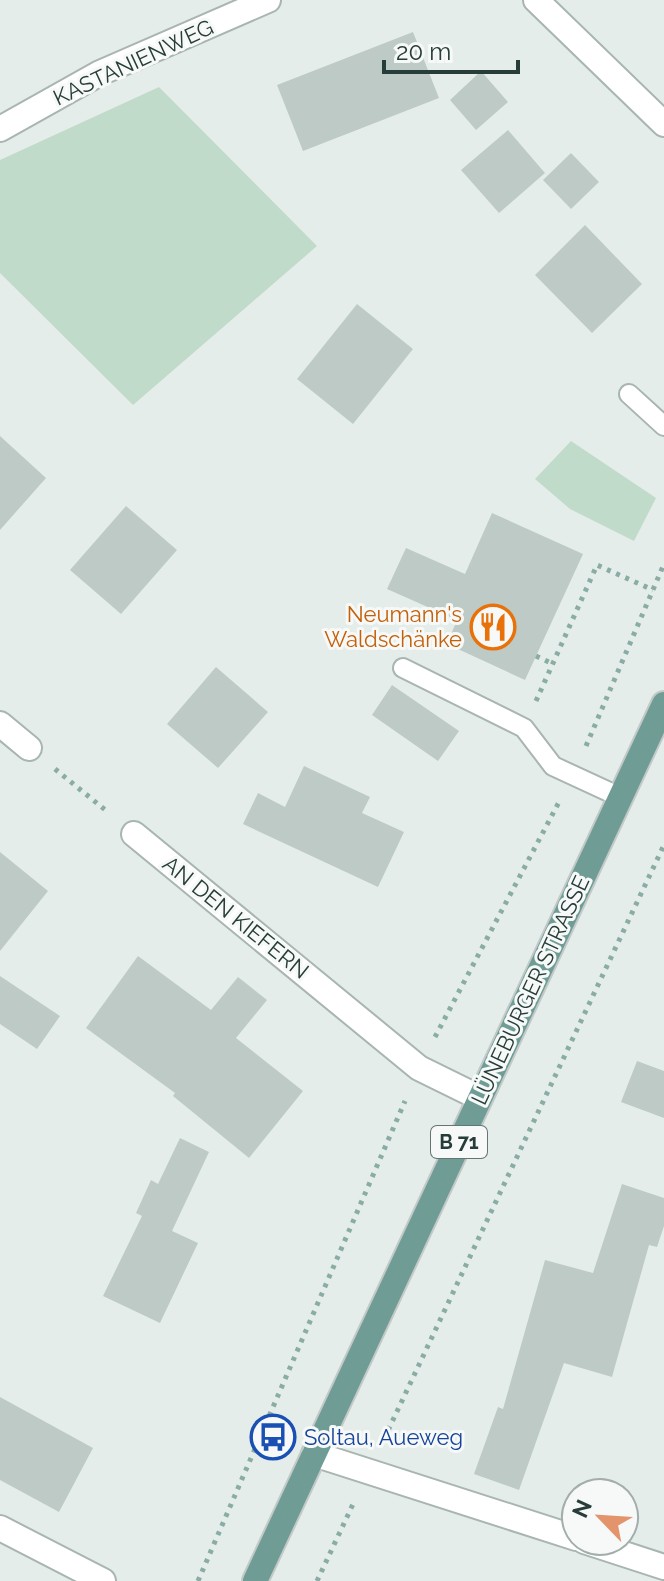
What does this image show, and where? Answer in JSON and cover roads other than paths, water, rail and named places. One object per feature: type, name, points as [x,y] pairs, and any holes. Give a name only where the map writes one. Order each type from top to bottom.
[{"type":"main road","name":"LÜNEBURGER STRASSE","points":[[255,1581],[620,797],[662,716]]},
{"type":"street","name":"KASTANIENWEG","points":[[0,129],[100,73],[268,0]]},
{"type":"street","points":[[536,0],[664,124]]},
{"type":"street","points":[[0,724],[29,748]]},
{"type":"street","name":"AN DEN KIEFERN","points":[[134,834],[419,1068],[480,1098]]},
{"type":"street","points":[[314,1454],[560,1533]]},
{"type":"street","points":[[0,1528],[103,1581]]},
{"type":"street","points":[[633,1557],[664,1567]]},
{"type":"lane","points":[[629,394],[664,426]]},
{"type":"lane","points":[[403,668],[524,728],[553,766],[620,797]]},
{"type":"place","name":"Neumann's Waldschänke","points":[[493,627]]},
{"type":"place","name":"Soltau, Aueweg","points":[[273,1437]]}]
